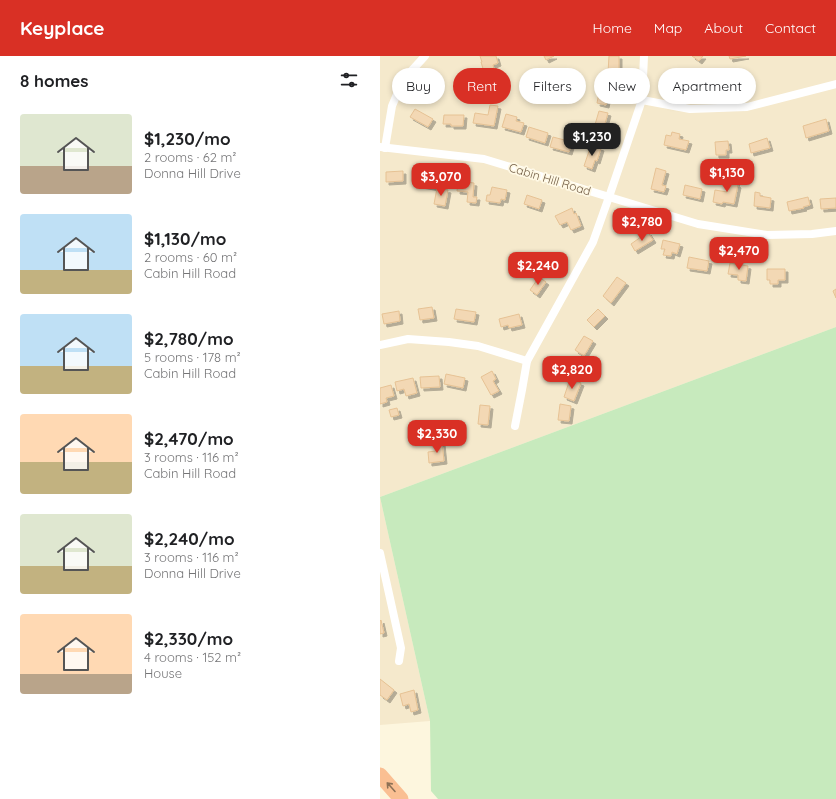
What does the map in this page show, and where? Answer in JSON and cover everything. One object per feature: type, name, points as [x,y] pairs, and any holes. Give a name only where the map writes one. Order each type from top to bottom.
[{"type":"highway","points":[[380,775],[401,799]]},
{"type":"street","points":[[383,148],[392,106],[403,80],[425,56]]},
{"type":"street","points":[[643,68],[644,56]]},
{"type":"street","points":[[650,102],[690,110],[747,107],[836,84]]},
{"type":"street","points":[[515,426],[527,361],[593,242],[641,104]]},
{"type":"street","name":"Cabin Hill Road","points":[[383,148],[484,159],[698,224],[767,235],[812,234],[836,231]]},
{"type":"street","points":[[380,345],[408,339],[449,342],[478,346],[527,361]]},
{"type":"street","points":[[380,553],[401,648],[400,661]]},
{"type":"shaded area","points":[[380,56],[836,56],[836,327],[380,497]]},
{"type":"shaded area","points":[[380,497],[430,721],[380,725]]},
{"type":"green space","points":[[836,327],[836,799],[438,799],[431,791],[430,721],[380,497]]},
{"type":"building","points":[[480,56],[496,56],[498,63],[493,65],[494,68],[483,68]]},
{"type":"building","points":[[544,56],[554,56],[546,60]]},
{"type":"building","points":[[609,56],[619,56],[619,68],[608,68]]},
{"type":"building","points":[[692,56],[703,56],[699,61]]},
{"type":"building","points":[[729,56],[746,56],[730,59]]},
{"type":"building","points":[[490,105],[498,106],[494,126],[473,123],[475,113],[488,115]]},
{"type":"building","points":[[415,109],[433,119],[428,127],[410,117]]},
{"type":"building","points":[[599,111],[608,113],[603,131],[594,128]]},
{"type":"building","points":[[506,114],[517,117],[516,121],[524,123],[521,132],[502,127]]},
{"type":"building","points":[[444,115],[464,115],[463,126],[443,124]]},
{"type":"building","points":[[826,119],[829,131],[806,138],[803,126]]},
{"type":"building","points":[[529,127],[548,133],[545,143],[526,137]]},
{"type":"building","points":[[672,132],[680,134],[679,139],[689,141],[686,150],[664,145],[666,135],[671,136]]},
{"type":"building","points":[[553,137],[572,142],[569,152],[550,147]]},
{"type":"building","points":[[767,138],[770,148],[751,153],[749,144]]},
{"type":"building","points":[[728,141],[729,150],[726,150],[726,155],[716,155],[715,142]]},
{"type":"building","points":[[591,145],[601,148],[597,161],[595,160],[592,169],[584,166]]},
{"type":"building","points":[[656,168],[666,171],[662,185],[666,186],[664,192],[651,189]]},
{"type":"building","points":[[403,171],[403,181],[386,182],[386,172]]},
{"type":"building","points":[[420,175],[438,178],[437,188],[419,185]]},
{"type":"building","points":[[730,177],[737,178],[736,184],[738,185],[734,204],[713,202],[715,190],[727,192]]},
{"type":"building","points":[[458,181],[474,183],[473,197],[477,197],[476,203],[467,202],[468,192],[457,191]]},
{"type":"building","points":[[685,185],[702,189],[700,199],[683,195]]},
{"type":"building","points":[[492,187],[507,190],[505,200],[501,199],[500,203],[486,201],[487,195],[490,195]]},
{"type":"building","points":[[437,188],[448,190],[445,206],[434,204]]},
{"type":"building","points":[[755,192],[760,193],[760,196],[771,198],[770,208],[754,206]]},
{"type":"building","points":[[527,195],[542,200],[539,209],[524,204]]},
{"type":"building","points":[[808,197],[810,205],[803,207],[804,208],[789,211],[787,202]]},
{"type":"building","points":[[836,198],[836,208],[821,209],[820,199]]},
{"type":"building","points":[[572,208],[574,214],[576,213],[581,226],[571,230],[567,222],[560,225],[555,216]]},
{"type":"building","points":[[648,232],[653,240],[635,251],[631,244]]},
{"type":"building","points":[[663,240],[680,244],[677,254],[672,252],[671,256],[663,255],[665,249],[661,249]]},
{"type":"building","points":[[689,257],[709,261],[707,271],[687,268]]},
{"type":"building","points":[[730,263],[748,266],[746,281],[738,280],[738,275],[728,274]]},
{"type":"building","points":[[767,269],[785,269],[785,280],[778,280],[778,284],[770,284],[770,280],[767,280]]},
{"type":"building","points":[[539,277],[546,282],[537,295],[530,290]]},
{"type":"building","points":[[617,277],[626,283],[611,303],[603,296]]},
{"type":"building","points":[[836,289],[836,298],[833,291]]},
{"type":"building","points":[[432,307],[434,318],[420,320],[418,309]]},
{"type":"building","points":[[456,309],[476,312],[474,322],[454,319]]},
{"type":"building","points":[[598,309],[605,316],[594,327],[587,320]]},
{"type":"building","points":[[399,311],[400,321],[384,324],[382,314]]},
{"type":"building","points":[[519,314],[522,325],[509,328],[508,325],[501,327],[499,319]]},
{"type":"building","points":[[584,336],[593,341],[584,356],[575,350]]},
{"type":"building","points":[[578,360],[587,365],[581,378],[572,373]]},
{"type":"building","points":[[492,371],[496,379],[493,381],[499,391],[491,395],[481,377]]},
{"type":"building","points":[[446,374],[465,378],[463,388],[444,384]]},
{"type":"building","points":[[439,376],[440,387],[421,388],[420,377]]},
{"type":"building","points":[[413,378],[417,393],[406,396],[404,389],[397,391],[395,382]]},
{"type":"building","points":[[570,379],[581,383],[574,401],[564,397]]},
{"type":"building","points":[[391,385],[394,396],[386,398],[387,402],[380,404],[380,388]]},
{"type":"building","points":[[560,404],[571,406],[569,421],[558,420]]},
{"type":"building","points":[[480,405],[490,406],[488,425],[478,424]]},
{"type":"building","points":[[397,408],[399,415],[391,417],[389,410]]},
{"type":"building","points":[[442,442],[444,461],[429,463],[428,452],[436,451],[435,443]]},
{"type":"building","points":[[381,620],[384,633],[380,634],[380,621]]},
{"type":"building","points":[[380,679],[394,690],[387,700],[380,695]]},
{"type":"building","points":[[414,690],[418,710],[411,712],[409,704],[403,706],[400,694]]}]
